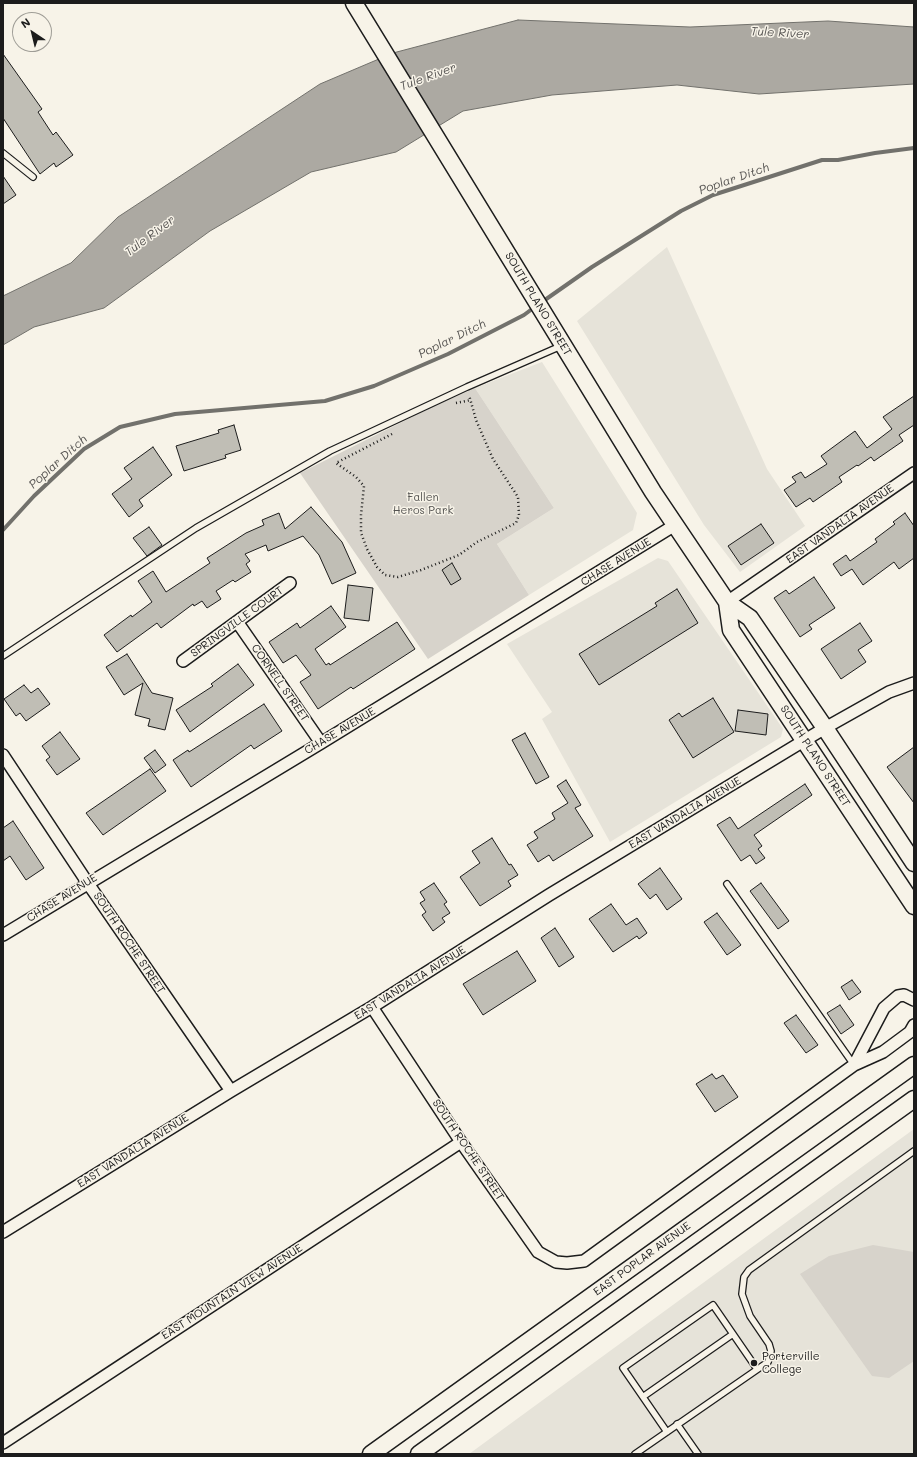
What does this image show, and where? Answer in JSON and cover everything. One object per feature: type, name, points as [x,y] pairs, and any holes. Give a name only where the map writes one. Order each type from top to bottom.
[{"type":"main road","name":"SOUTH PLANO STREET","points":[[354,3],[637,467],[726,602],[750,618],[914,906]]},
{"type":"main road","name":"SOUTH PLANO STREET","points":[[726,602],[731,630],[816,734],[914,863]]},
{"type":"main road","name":"EAST POPLAR AVENUE","points":[[371,1454],[914,1065]]},
{"type":"main road","points":[[419,1454],[914,1099]]},
{"type":"street","name":"EAST VANDALIA AVENUE","points":[[726,602],[914,473]]},
{"type":"street","name":"CHASE AVENUE","points":[[3,934],[321,743],[675,525]]},
{"type":"street","name":"SPRINGVILLE COURT","points":[[183,661],[238,623],[290,583]]},
{"type":"street","name":"CORNELL STREET","points":[[238,623],[321,743]]},
{"type":"street","name":"EAST VANDALIA AVENUE","points":[[3,1232],[230,1091],[372,1007],[555,891],[816,734],[890,692],[914,683]]},
{"type":"street","name":"SOUTH ROCHE STREET","points":[[3,755],[230,1091]]},
{"type":"street","points":[[854,1065],[884,1008],[898,996],[904,995],[914,1000]]},
{"type":"street","name":"SOUTH ROCHE STREET","points":[[372,1007],[461,1142],[538,1252],[556,1262],[567,1264],[584,1261],[854,1065]]},
{"type":"street","points":[[854,1065],[883,1052],[910,1032],[914,1025]]},
{"type":"street","name":"EAST MOUNTAIN VIEW AVENUE","points":[[3,1443],[461,1142]]},
{"type":"lane","points":[[3,153],[32,177]]},
{"type":"lane","points":[[3,656],[196,528],[330,451],[466,387],[563,345]]},
{"type":"lane","points":[[727,884],[854,1065]]},
{"type":"lane","points":[[635,1454],[768,1362],[771,1351],[769,1344],[750,1316],[742,1294],[744,1277],[749,1270],[914,1151]]},
{"type":"lane","points":[[667,1432],[644,1396],[622,1368],[713,1304],[757,1369]]},
{"type":"lane","points":[[644,1396],[733,1334]]},
{"type":"lane","points":[[677,1424],[696,1453]]},
{"type":"path","points":[[396,431],[336,463],[356,477],[364,486],[361,533],[367,549],[377,567],[386,575],[398,577],[421,570],[459,555],[477,542],[516,523],[519,516],[518,497],[493,459],[476,420],[471,400],[450,405]]},
{"type":"shaded area","points":[[667,247],[767,469],[805,526],[740,572],[704,525],[577,321]]},
{"type":"shaded area","points":[[542,362],[637,513],[633,530],[529,595],[497,544],[554,508],[475,388]]},
{"type":"shaded area","points":[[658,558],[668,561],[783,729],[781,737],[610,842],[542,719],[552,712],[507,644]]},
{"type":"shaded area","name":"Porterville College","points":[[914,1129],[914,1454],[469,1454],[718,1272]]},
{"type":"green space","name":"Fallen Heros Park","points":[[475,388],[554,508],[497,544],[529,595],[428,659],[300,473],[430,408]]},
{"type":"green space","points":[[873,1245],[914,1252],[914,1361],[889,1378],[872,1376],[800,1274],[829,1256]]},
{"type":"water","name":"Tule River","points":[[518,20],[690,27],[828,21],[914,27],[914,84],[759,94],[677,85],[552,95],[463,111],[396,152],[311,172],[210,231],[104,308],[34,327],[3,345],[3,296],[71,263],[118,217],[320,84],[393,53]]},
{"type":"building","points":[[3,54],[42,109],[38,112],[53,135],[56,132],[73,155],[56,167],[54,163],[40,174],[3,118]]},
{"type":"building","points":[[3,176],[16,195],[3,204]]},
{"type":"building","points":[[914,396],[914,425],[899,435],[903,441],[874,461],[871,457],[839,477],[842,482],[813,502],[810,498],[796,507],[784,490],[796,482],[792,477],[801,472],[805,478],[827,464],[821,456],[855,431],[867,448],[892,429],[883,417]]},
{"type":"building","points":[[234,425],[241,450],[225,455],[226,458],[184,471],[176,446],[219,433],[218,430]]},
{"type":"building","points":[[153,447],[172,475],[139,500],[143,506],[129,517],[112,494],[132,479],[124,468]]},
{"type":"building","points":[[311,507],[342,542],[356,573],[332,584],[319,555],[303,536],[268,551],[266,545],[245,554],[250,561],[246,564],[251,572],[235,582],[233,580],[216,591],[221,599],[207,608],[202,601],[194,606],[193,604],[161,628],[157,623],[117,652],[104,635],[152,602],[138,581],[153,571],[166,592],[210,563],[207,558],[246,533],[264,525],[262,520],[279,513],[285,529]]},
{"type":"building","points":[[905,513],[914,526],[914,558],[899,569],[894,562],[863,585],[852,569],[841,576],[833,564],[846,555],[850,561],[877,542],[875,539],[895,524],[893,522]]},
{"type":"building","points":[[761,524],[774,543],[741,565],[728,546]]},
{"type":"building","points":[[149,527],[162,545],[147,556],[133,538]]},
{"type":"building","points":[[452,563],[461,579],[451,585],[442,570]]},
{"type":"building","points":[[814,577],[835,608],[809,625],[812,629],[800,637],[774,598],[786,590],[789,594]]},
{"type":"building","points":[[348,585],[373,588],[369,621],[344,618]]},
{"type":"building","points":[[677,589],[698,623],[599,685],[579,654],[657,606],[655,603]]},
{"type":"building","points":[[331,606],[346,627],[315,649],[326,665],[329,663],[330,665],[397,622],[415,649],[353,689],[351,687],[318,709],[300,682],[311,675],[296,655],[283,663],[269,642],[297,623],[300,628]]},
{"type":"building","points":[[860,623],[872,641],[858,650],[866,662],[841,679],[821,649]]},
{"type":"building","points":[[127,654],[152,693],[173,698],[165,730],[148,726],[150,719],[135,715],[143,683],[124,695],[106,667]]},
{"type":"building","points":[[238,664],[254,685],[190,732],[176,710],[213,686],[211,684]]},
{"type":"building","points":[[24,685],[31,693],[38,688],[50,704],[26,721],[20,713],[16,716],[4,699]]},
{"type":"building","points":[[713,698],[734,732],[693,758],[669,720],[679,713],[682,717]]},
{"type":"building","points":[[264,704],[282,731],[254,749],[251,745],[191,787],[173,760],[188,750],[189,752]]},
{"type":"building","points":[[738,710],[768,714],[766,735],[735,731]]},
{"type":"building","points":[[60,732],[80,759],[57,775],[46,760],[50,757],[42,746]]},
{"type":"building","points":[[525,733],[549,777],[536,784],[512,740]]},
{"type":"building","points":[[914,747],[914,803],[887,767]]},
{"type":"building","points":[[155,750],[166,765],[155,773],[144,758]]},
{"type":"building","points":[[150,769],[166,791],[103,835],[86,813]]},
{"type":"building","points":[[566,780],[581,805],[575,808],[593,836],[553,861],[549,855],[538,862],[527,845],[538,838],[534,832],[555,819],[552,813],[568,803],[557,786]]},
{"type":"building","points":[[805,784],[812,795],[754,835],[762,846],[758,849],[765,858],[756,864],[750,855],[741,861],[717,825],[730,817],[738,829]]},
{"type":"building","points":[[13,821],[44,868],[26,880],[10,856],[3,861],[3,828]]},
{"type":"building","points":[[492,838],[509,865],[511,864],[518,875],[508,881],[511,886],[480,906],[460,877],[480,863],[472,851]]},
{"type":"building","points":[[660,868],[682,899],[667,910],[656,894],[650,899],[638,884]]},
{"type":"building","points":[[434,883],[447,902],[444,904],[450,913],[442,918],[445,922],[433,931],[422,915],[426,912],[420,903],[425,900],[420,892]]},
{"type":"building","points":[[761,883],[789,921],[778,929],[750,891]]},
{"type":"building","points":[[611,904],[626,925],[637,918],[647,933],[639,939],[637,936],[613,952],[589,919]]},
{"type":"building","points":[[717,913],[741,945],[727,955],[704,922]]},
{"type":"building","points":[[555,928],[574,957],[559,967],[541,938]]},
{"type":"building","points":[[517,951],[536,981],[483,1015],[463,984]]},
{"type":"building","points":[[852,980],[861,992],[849,1000],[841,987]]},
{"type":"building","points":[[840,1005],[854,1025],[841,1034],[827,1013]]},
{"type":"building","points":[[796,1015],[818,1045],[806,1053],[784,1023]]},
{"type":"building","points":[[712,1074],[716,1079],[723,1075],[738,1097],[715,1112],[696,1084]]},
{"type":"waterway","name":"Poplar Ditch","points":[[542,302],[592,267],[681,211],[713,195],[822,160],[838,160],[914,148]]},
{"type":"waterway","name":"Poplar Ditch","points":[[3,530],[34,496],[84,449],[120,427],[175,414],[325,401],[374,386],[448,354],[524,315],[536,306]]},
{"type":"place","name":"Porterville College","points":[[754,1363]]}]
